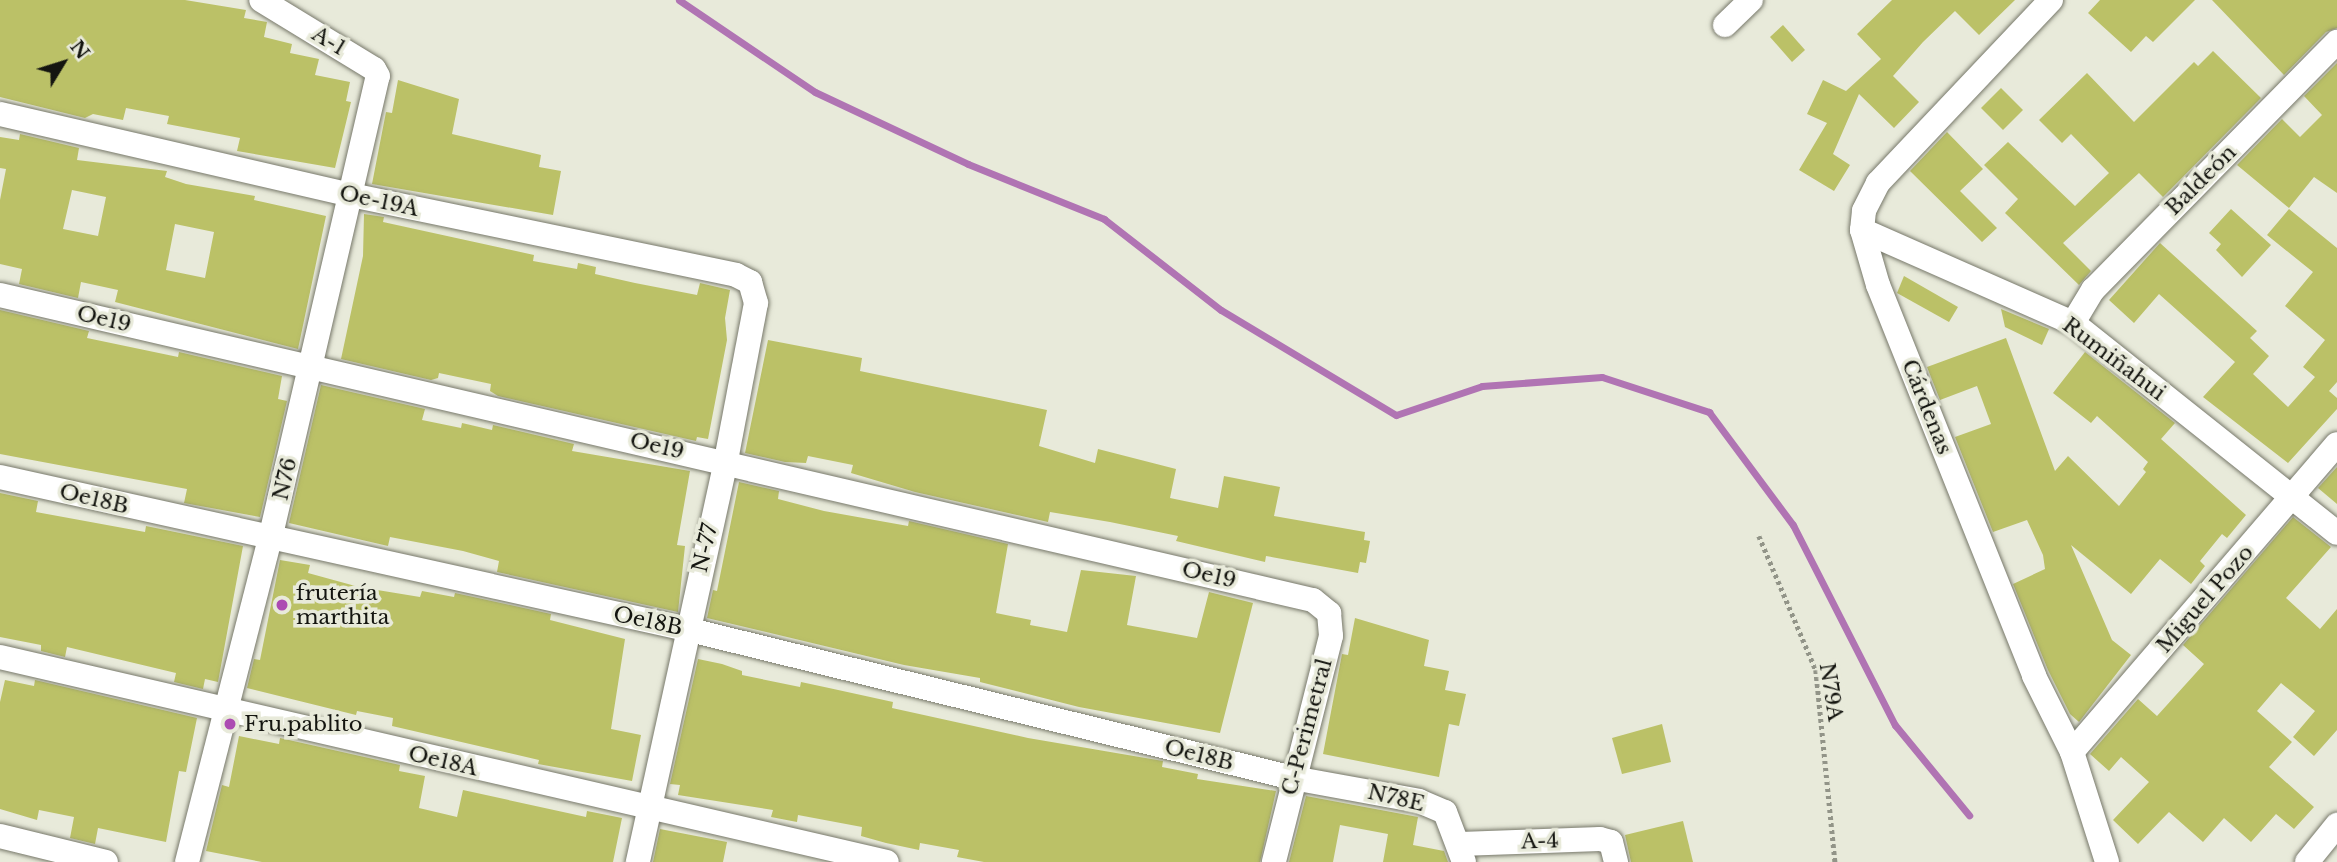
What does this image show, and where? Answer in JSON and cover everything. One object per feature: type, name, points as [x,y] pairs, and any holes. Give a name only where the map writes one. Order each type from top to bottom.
[{"type":"street","name":"A-1","points":[[261,0],[374,69],[378,76],[374,94]]},
{"type":"street","points":[[1725,25],[1751,0]]},
{"type":"street","points":[[1862,230],[1864,211],[1878,183],[2051,0]]},
{"type":"street","name":"Baldeón","points":[[2073,323],[2093,290],[2337,41]]},
{"type":"street","name":"N76","points":[[187,862],[312,367],[374,94]]},
{"type":"street","name":"Oe-19A","points":[[0,114],[351,195],[736,275],[754,288]]},
{"type":"street","name":"Rumiñahui","points":[[1862,230],[2073,323],[2337,533]]},
{"type":"street","name":"Cárdenas","points":[[1862,230],[1878,285],[2034,676],[2072,752],[2107,862]]},
{"type":"street","name":"N-77","points":[[638,862],[686,629],[726,461],[756,303],[754,288]]},
{"type":"street","name":"Oe19","points":[[0,295],[726,461],[1313,600]]},
{"type":"street","name":"Miguel Pozo","points":[[2072,752],[2337,444]]},
{"type":"street","name":"Oe18B","points":[[0,477],[270,539],[686,629],[1293,778]]},
{"type":"street","name":"C-Perimetral","points":[[1274,862],[1293,778],[1331,636],[1329,613],[1313,600]]},
{"type":"street","name":"Oe18A","points":[[0,657],[226,712],[887,862]]},
{"type":"street","name":"N78E","points":[[1293,778],[1419,801],[1446,812],[1462,853]]},
{"type":"street","points":[[2307,862],[2337,825]]},
{"type":"street","points":[[0,836],[106,862]]},
{"type":"street","name":"A-4","points":[[1462,853],[1600,839],[1611,842],[1615,856]]},
{"type":"path","name":"N79A","points":[[1759,536],[1816,670],[1835,862]]},
{"type":"building","points":[[0,0],[185,0],[246,10],[244,18],[267,22],[264,37],[292,44],[290,53],[319,59],[315,75],[350,82],[346,101],[351,102],[335,168],[237,151],[240,138],[167,124],[169,116],[126,108],[123,120],[93,114],[85,118],[0,97]]},
{"type":"building","points":[[1892,0],[2015,0],[1979,35],[1955,11],[1923,42],[1893,76],[1919,102],[1894,128],[1859,94],[1833,154],[1850,165],[1834,191],[1799,170],[1827,123],[1807,114],[1823,80],[1846,91],[1881,59],[1857,34]]},
{"type":"building","points":[[2100,0],[2195,0],[2153,42],[2146,36],[2131,52],[2088,13]]},
{"type":"building","points":[[2212,0],[2337,0],[2337,28],[2326,32],[2284,75]]},
{"type":"building","points":[[1783,25],[1805,50],[1792,62],[1770,37]]},
{"type":"building","points":[[2213,51],[2261,98],[2163,197],[2139,173],[2063,243],[2091,271],[2079,285],[2005,213],[2018,199],[1984,165],[2008,142],[2075,206],[2109,173],[2071,134],[2062,143],[2039,120],[2087,73],[2134,122],[2194,62],[2198,66]]},
{"type":"building","points":[[2337,63],[2337,193],[2314,177],[2289,208],[2237,165],[2282,119],[2300,137],[2322,115],[2304,96]]},
{"type":"building","points":[[398,80],[459,99],[452,134],[541,155],[539,167],[561,171],[553,215],[372,184],[386,112],[392,113]]},
{"type":"building","points":[[2001,88],[2023,110],[2003,130],[1981,108]]},
{"type":"building","points":[[1947,132],[1983,169],[1960,191],[1997,228],[1982,242],[1910,171]]},
{"type":"building","points":[[20,134],[79,148],[77,160],[167,171],[165,177],[186,184],[255,196],[254,200],[326,216],[298,349],[115,302],[118,290],[81,282],[78,298],[19,284],[22,269],[0,264],[0,200],[6,169],[0,168],[0,137],[19,140]],"holes":[[[72,190],[106,197],[98,236],[63,229]],[[175,224],[214,232],[205,278],[166,270]]]},
{"type":"building","points":[[2231,209],[2271,245],[2242,277],[2216,250],[2221,244],[2209,233]]},
{"type":"building","points":[[2289,209],[2337,248],[2337,382],[2329,391],[2337,398],[2337,409],[2288,463],[2203,397],[2235,362],[2159,294],[2134,323],[2109,300],[2160,243],[2257,331],[2250,338],[2269,356],[2253,374],[2288,407],[2315,377],[2303,367],[2325,340],[2285,306],[2313,272],[2267,235]]},
{"type":"building","points":[[364,214],[384,217],[383,222],[534,255],[533,261],[577,269],[578,263],[596,267],[595,274],[635,283],[697,295],[700,283],[730,290],[725,318],[727,340],[708,439],[697,437],[696,441],[498,396],[490,391],[491,384],[439,373],[438,378],[431,380],[341,359],[363,256]]},
{"type":"building","points":[[1904,276],[1958,307],[1949,322],[1897,293]]},
{"type":"building","points":[[2001,309],[2049,329],[2042,345],[2005,327]]},
{"type":"building","points":[[0,310],[89,331],[87,338],[178,357],[179,352],[282,376],[278,399],[287,401],[260,517],[184,503],[187,489],[0,454]]},
{"type":"building","points":[[2006,338],[2055,471],[2068,456],[2119,506],[2146,472],[2143,469],[2148,462],[2097,416],[2091,423],[2053,393],[2085,352],[2175,423],[2161,439],[2246,515],[2227,538],[2222,534],[2200,561],[2205,566],[2191,584],[2160,559],[2131,594],[2071,545],[2112,640],[2131,655],[2079,722],[2070,714],[2048,670],[2013,584],[2045,569],[2043,555],[2027,520],[1993,532],[1955,437],[1991,424],[1977,386],[1940,400],[1927,367]]},
{"type":"building","points":[[768,340],[862,358],[860,371],[1047,410],[1039,446],[1095,463],[1098,449],[1176,469],[1170,498],[1218,508],[1224,476],[1280,487],[1274,516],[1365,532],[1364,540],[1370,541],[1366,563],[1360,562],[1358,573],[1266,556],[1265,562],[1176,541],[1178,536],[1110,522],[1050,512],[1048,522],[915,492],[851,473],[853,465],[808,456],[806,463],[785,462],[745,453]]},
{"type":"building","points":[[321,385],[425,409],[422,420],[461,428],[462,423],[492,430],[493,425],[574,444],[572,451],[690,471],[677,545],[685,546],[678,612],[497,572],[499,561],[463,551],[390,537],[388,546],[289,523]]},
{"type":"building","points":[[2337,467],[2337,504],[2318,488]]},
{"type":"building","points":[[739,482],[779,491],[778,499],[824,511],[908,526],[909,521],[1008,544],[996,613],[1031,620],[1030,625],[1067,632],[1081,570],[1136,576],[1127,625],[1197,638],[1209,592],[1253,603],[1220,733],[1079,707],[980,682],[980,678],[904,665],[707,618],[713,590],[717,591]]},
{"type":"building","points":[[0,493],[38,501],[36,512],[145,532],[146,526],[243,546],[218,682],[205,679],[203,689],[174,682],[176,673],[67,647],[65,657],[41,651],[41,645],[0,637]]},
{"type":"building","points":[[2293,517],[2331,547],[2286,598],[2320,629],[2337,609],[2337,730],[2314,756],[2293,737],[2315,711],[2281,683],[2257,711],[2292,742],[2269,767],[2314,807],[2294,829],[2276,814],[2251,842],[2224,818],[2203,842],[2169,812],[2138,844],[2113,820],[2149,782],[2121,757],[2109,771],[2090,754],[2138,699],[2157,716],[2204,664],[2183,645]]},
{"type":"building","points":[[280,560],[310,565],[308,573],[359,587],[420,597],[422,591],[454,597],[455,593],[551,614],[550,620],[625,639],[611,729],[641,735],[632,781],[538,764],[539,760],[392,726],[393,718],[357,711],[356,715],[247,688],[254,659],[260,660]]},
{"type":"building","points":[[1355,618],[1429,640],[1424,666],[1449,671],[1445,690],[1466,694],[1459,726],[1449,724],[1439,777],[1323,754],[1342,654],[1348,655]]},
{"type":"building","points":[[698,659],[742,671],[742,675],[800,687],[801,682],[893,702],[892,708],[1028,738],[1163,761],[1162,767],[1198,774],[1197,779],[1276,791],[1260,862],[984,862],[957,857],[959,850],[920,843],[919,850],[861,836],[862,827],[798,815],[797,822],[771,817],[773,810],[678,795],[680,785],[670,784]]},
{"type":"building","points":[[5,680],[34,686],[35,680],[197,718],[186,772],[179,771],[166,842],[98,828],[95,844],[70,838],[74,817],[39,810],[37,820],[0,809],[0,702]]},
{"type":"building","points":[[1662,724],[1671,762],[1622,774],[1612,738]]},
{"type":"building","points":[[239,736],[279,744],[280,738],[400,765],[399,771],[425,776],[419,808],[457,817],[463,790],[586,817],[587,811],[622,818],[613,862],[262,862],[206,851],[222,785],[229,787]]},
{"type":"building","points":[[1306,796],[1418,817],[1413,845],[1444,851],[1448,862],[1383,862],[1388,834],[1340,825],[1333,862],[1289,862]]},
{"type":"building","points":[[1683,821],[1693,862],[1631,862],[1625,835]]},
{"type":"building","points":[[660,829],[727,842],[723,862],[653,862]]},
{"type":"waterway","points":[[679,0],[815,92],[968,164],[1104,219],[1221,310],[1396,415],[1482,386],[1602,377],[1709,412],[1793,525],[1895,725],[1969,815]]},
{"type":"place","name":"frutería marthita","points":[[282,605]]},
{"type":"place","name":"Fru.pablito","points":[[230,724]]}]
